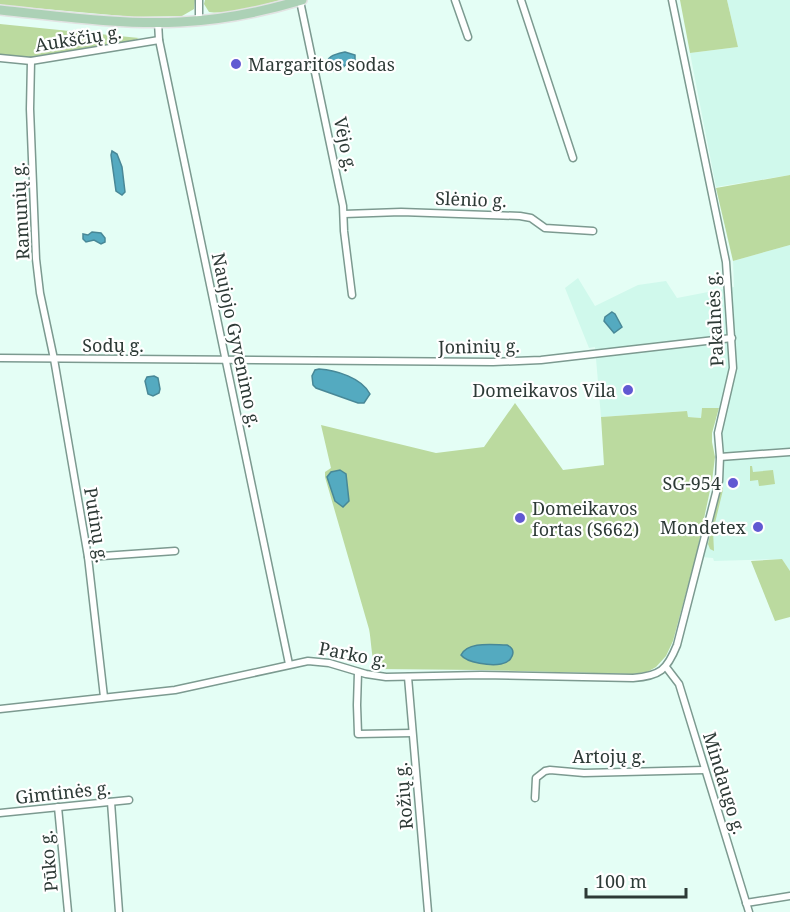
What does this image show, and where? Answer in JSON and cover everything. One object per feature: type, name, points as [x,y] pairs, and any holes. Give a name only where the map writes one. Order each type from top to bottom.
[{"type":"main road","points":[[0,10],[158,22],[236,16],[301,0]]},
{"type":"street","points":[[199,0],[199,20]]},
{"type":"street","name":"Vėjo g.","points":[[301,0],[344,214],[352,295]]},
{"type":"street","points":[[455,0],[468,37]]},
{"type":"street","points":[[521,0],[573,158]]},
{"type":"street","name":"Pakalnės g.","points":[[666,667],[677,645],[719,481],[718,433],[732,377],[732,338],[723,246],[672,0]]},
{"type":"street","name":"Naujojo Gyvenimo g.","points":[[158,22],[159,40],[290,664]]},
{"type":"street","name":"Aukščių g.","points":[[0,58],[31,61],[159,40]]},
{"type":"street","name":"Ramunių g.","points":[[31,61],[30,109],[36,257],[43,311],[54,359]]},
{"type":"street","name":"Slėnio g.","points":[[344,214],[401,212],[520,216],[531,218],[543,228],[593,231]]},
{"type":"street","name":"Joninių g.","points":[[226,361],[493,362],[541,360],[732,338]]},
{"type":"street","name":"Sodų g.","points":[[0,358],[226,361]]},
{"type":"street","name":"Putinų g.","points":[[54,359],[88,557],[104,697]]},
{"type":"street","points":[[720,457],[790,452]]},
{"type":"street","points":[[88,557],[175,551]]},
{"type":"street","name":"Parko g.","points":[[0,709],[191,687],[300,661],[322,662],[375,676],[408,677],[481,675],[633,678],[653,675],[666,667]]},
{"type":"street","name":"Mindaugo g.","points":[[666,667],[680,684],[704,770],[749,912]]},
{"type":"street","points":[[358,672],[358,734],[412,733]]},
{"type":"street","name":"Rožių g.","points":[[408,677],[428,912]]},
{"type":"street","name":"Artojų g.","points":[[535,798],[536,778],[548,771],[584,773],[704,770]]},
{"type":"street","name":"Gimtinės g.","points":[[0,813],[129,800]]},
{"type":"street","points":[[111,802],[119,912]]},
{"type":"street","name":"Pūko g.","points":[[58,807],[68,912]]},
{"type":"street","points":[[746,903],[790,896]]},
{"type":"shaded area","points":[[727,0],[790,0],[790,175],[716,187],[690,53],[738,47]]},
{"type":"shaded area","points":[[790,245],[790,571],[782,559],[714,561],[713,558],[701,557],[719,481],[723,409],[702,408],[701,418],[687,417],[686,411],[601,417],[595,347],[589,348],[565,288],[578,278],[595,306],[638,285],[666,281],[677,298],[734,287],[733,261]]},
{"type":"green space","points":[[0,0],[195,0],[194,9],[182,16],[134,17],[0,5]]},
{"type":"green space","points":[[205,0],[281,0],[218,13],[209,12],[204,4]]},
{"type":"green space","points":[[680,0],[727,0],[738,47],[690,53]]},
{"type":"green space","points":[[0,24],[139,38],[107,49],[71,56],[34,59],[0,58]]},
{"type":"green space","points":[[790,175],[790,245],[733,261],[716,188]]},
{"type":"green space","name":"Domeikavos fortas (S662)","points":[[515,403],[563,470],[604,465],[601,417],[687,411],[688,417],[701,418],[702,408],[719,408],[712,433],[715,457],[712,481],[696,556],[673,641],[666,656],[656,667],[647,672],[633,674],[376,669],[369,629],[325,477],[325,472],[331,468],[321,425],[436,453],[484,447]]},
{"type":"green space","points":[[750,466],[753,472],[773,470],[775,484],[759,486],[758,480],[750,481]]},
{"type":"green space","points":[[722,479],[723,490],[713,531],[714,551],[708,544]]},
{"type":"green space","points":[[782,559],[790,571],[790,617],[775,621],[751,561]]},
{"type":"water","points":[[345,52],[355,55],[355,60],[347,63],[340,71],[329,71],[327,61],[329,58]]},
{"type":"water","points":[[112,151],[117,154],[122,167],[125,192],[122,195],[116,191]]},
{"type":"water","points":[[92,232],[101,233],[105,242],[101,244],[94,240],[86,242],[83,234],[88,235]]},
{"type":"water","points":[[612,312],[622,327],[614,333],[604,321],[605,317]]},
{"type":"water","points":[[315,370],[333,371],[355,379],[370,394],[364,403],[358,403],[316,388],[313,385],[312,376]]},
{"type":"water","points":[[147,377],[158,378],[160,389],[159,393],[153,396],[148,394],[145,381]]},
{"type":"water","points":[[340,470],[346,474],[349,501],[343,507],[335,501],[327,477],[331,472]]},
{"type":"water","points":[[507,645],[513,653],[508,661],[501,664],[480,663],[468,660],[461,655],[475,646]]},
{"type":"place","name":"Margaritos sodas","points":[[236,64]]},
{"type":"place","name":"Domeikavos Vila","points":[[628,390]]},
{"type":"place","name":"SG-954","points":[[733,483]]},
{"type":"place","name":"Domeikavos fortas (S662)","points":[[520,518]]},
{"type":"place","name":"Mondetex","points":[[758,527]]}]
